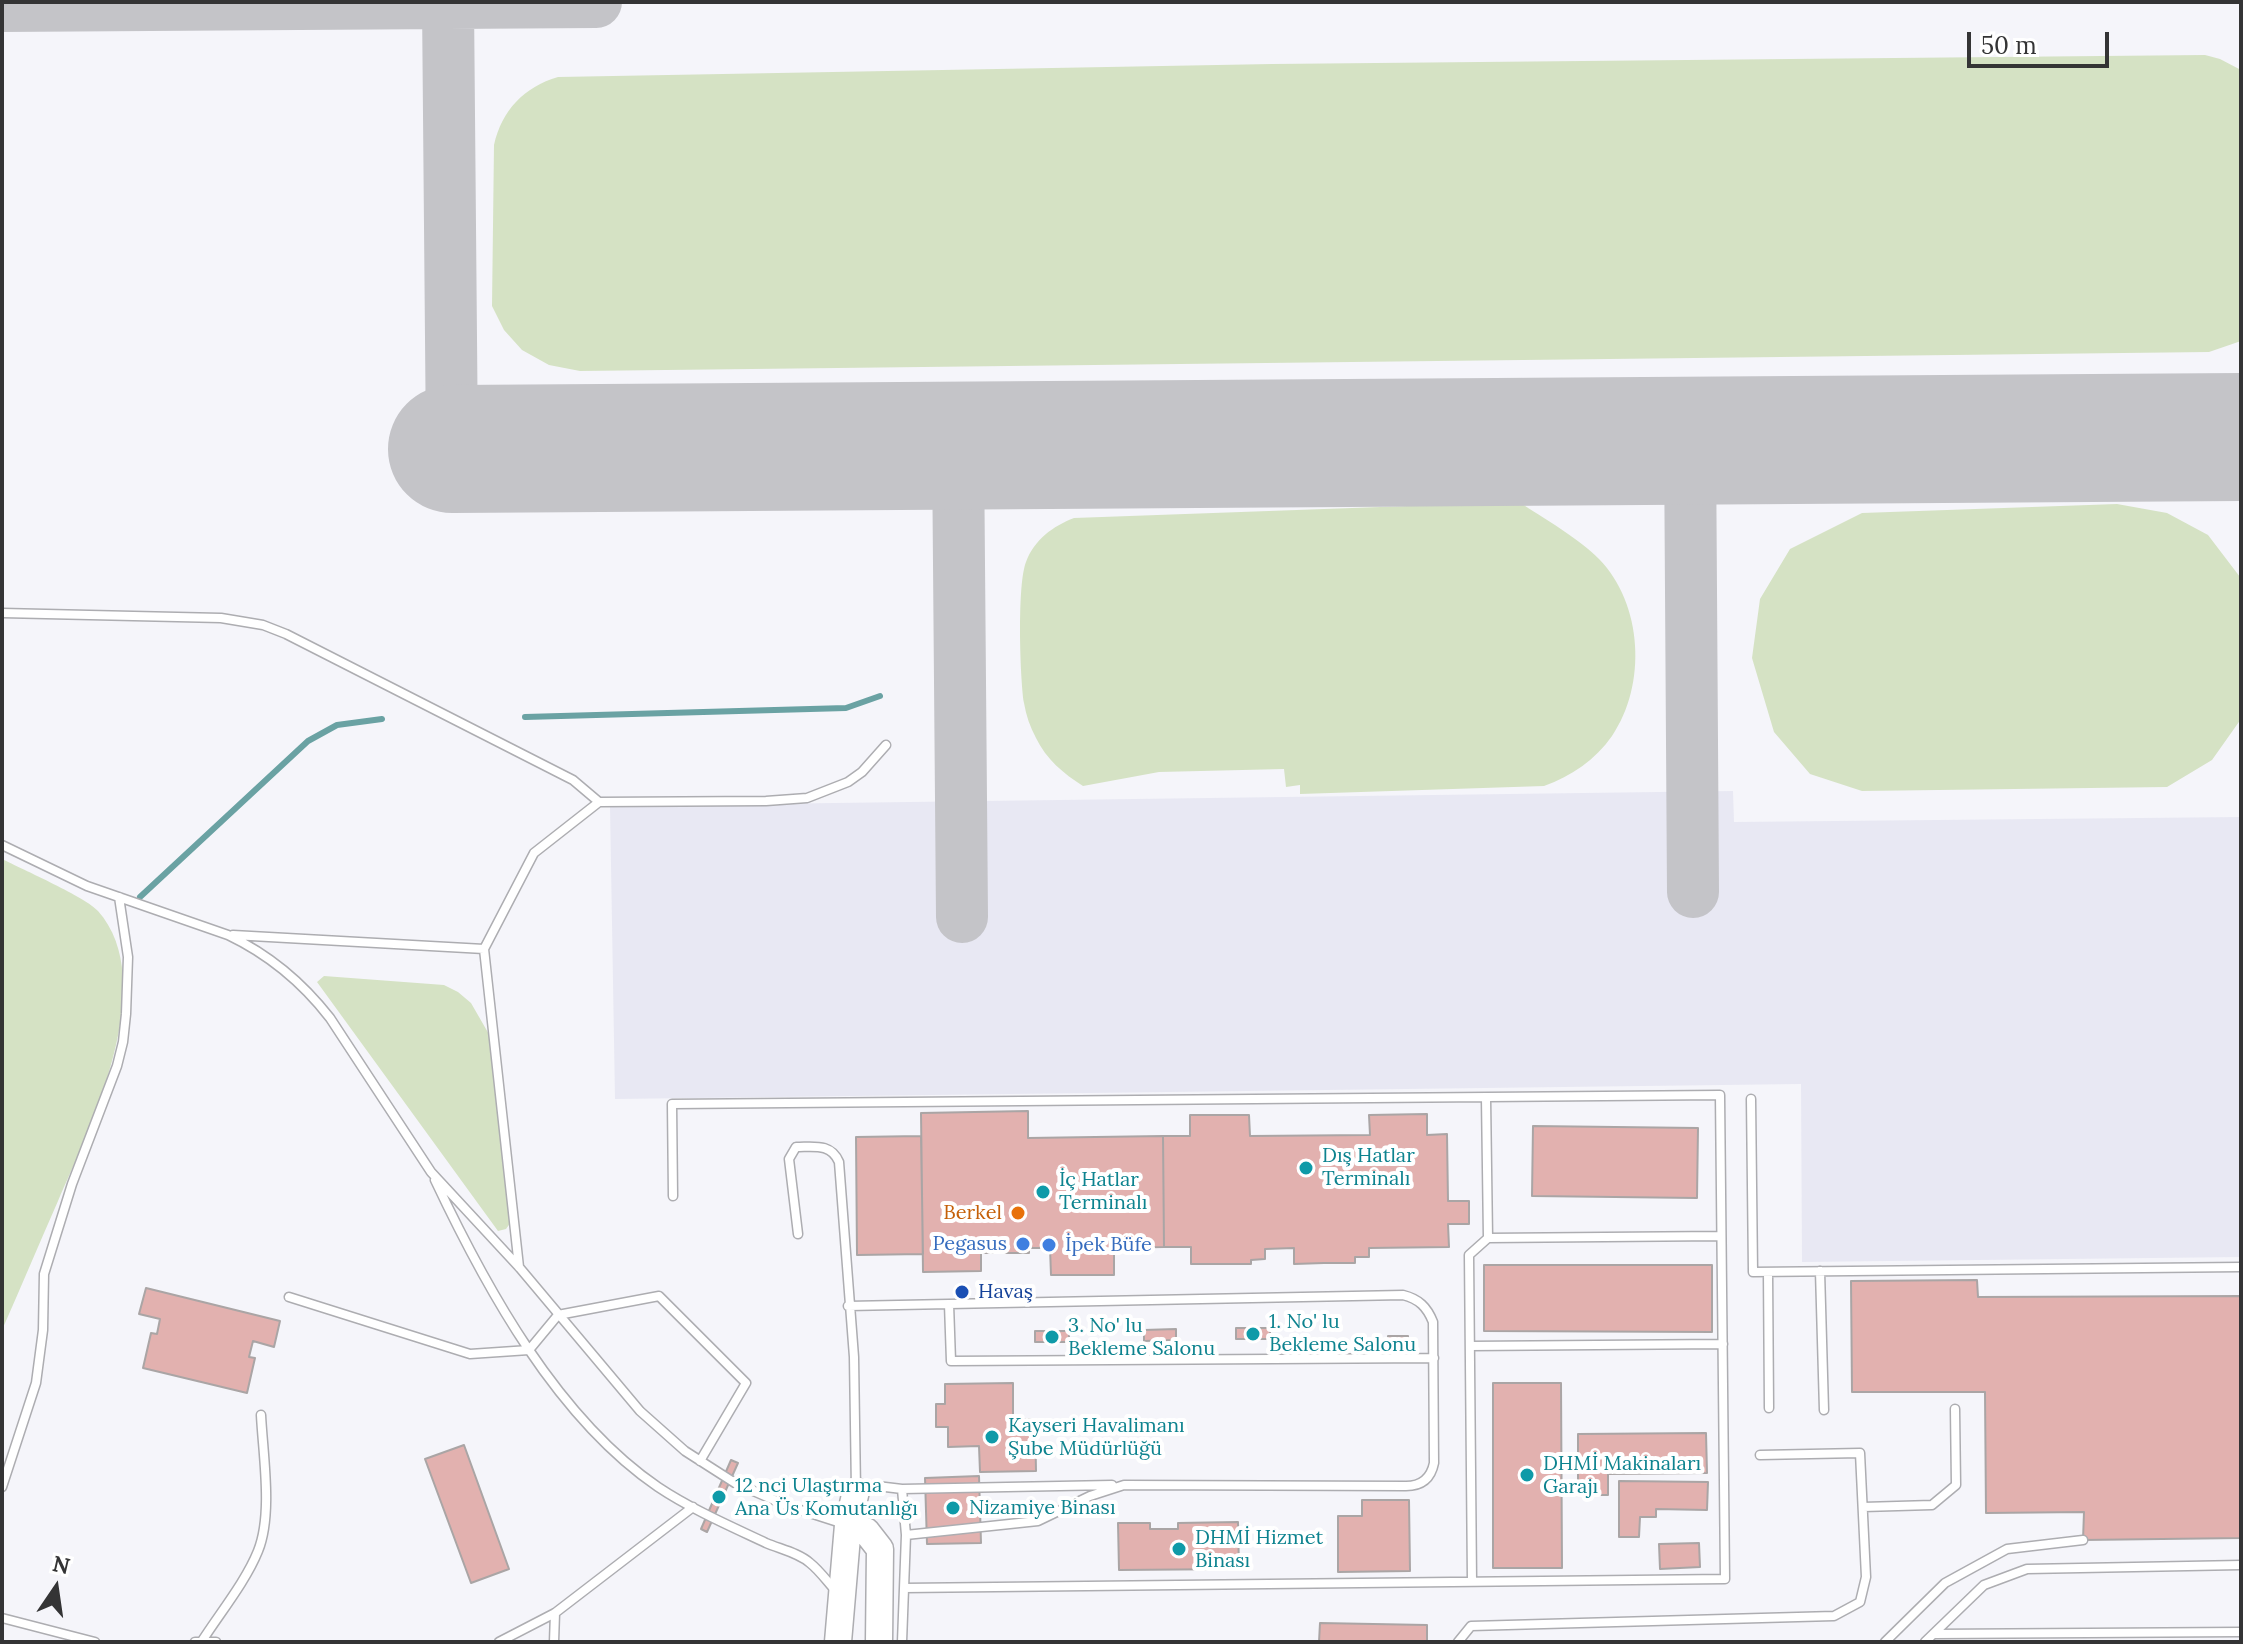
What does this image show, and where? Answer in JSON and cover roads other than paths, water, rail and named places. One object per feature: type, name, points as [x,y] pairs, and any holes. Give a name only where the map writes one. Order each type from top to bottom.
[{"type":"main road","points":[[838,1642],[848,1525],[856,1491]]},
{"type":"main road","points":[[848,1525],[866,1531],[880,1549],[879,1642]]},
{"type":"lane","points":[[2,613],[221,618],[263,625],[573,780],[599,802]]},
{"type":"lane","points":[[519,1267],[484,949],[534,853],[599,802],[807,798],[848,782],[869,766],[886,745]]},
{"type":"lane","points":[[2,845],[87,886],[228,935],[284,969],[315,1000],[431,1172],[469,1249],[529,1350],[574,1408],[617,1454],[658,1487],[743,1532],[809,1561],[841,1596]]},
{"type":"lane","points":[[2,1487],[36,1383],[43,1330],[44,1274],[72,1184],[117,1066],[123,1042],[128,957],[119,897]]},
{"type":"lane","points":[[228,935],[484,949]]},
{"type":"lane","points":[[673,1196],[672,1104],[1720,1095],[1725,1579],[904,1588]]},
{"type":"lane","points":[[1486,1098],[1488,1238]]},
{"type":"lane","points":[[1751,1099],[1753,1272],[2241,1267]]},
{"type":"lane","points":[[798,1234],[789,1159],[796,1147],[824,1147],[834,1153],[839,1162],[848,1306],[854,1357],[856,1491],[877,1486],[902,1489],[1124,1485],[1406,1486],[1420,1484],[1430,1475],[1434,1463],[1434,1330],[1430,1314],[1420,1302],[1403,1295],[848,1306]]},
{"type":"lane","points":[[431,1172],[519,1267],[640,1411],[662,1432],[700,1461],[761,1496],[848,1525]]},
{"type":"lane","points":[[1472,1581],[1469,1255],[1488,1238],[1721,1236]]},
{"type":"lane","points":[[1820,1271],[1824,1410]]},
{"type":"lane","points":[[1768,1272],[1769,1408]]},
{"type":"lane","points":[[289,1297],[470,1354],[529,1350],[558,1315],[659,1296],[746,1383],[700,1461]]},
{"type":"lane","points":[[949,1304],[951,1361],[1434,1358]]},
{"type":"lane","points":[[1470,1346],[1723,1344]]},
{"type":"lane","points":[[1863,1507],[1932,1505],[1956,1485],[1955,1409]]},
{"type":"lane","points":[[198,1641],[251,1566],[262,1538],[265,1514],[261,1415]]},
{"type":"lane","points":[[1458,1642],[1471,1626],[1834,1616],[1860,1602],[1866,1577],[1860,1453],[1760,1455]]},
{"type":"lane","points":[[906,1535],[1038,1521],[1090,1496],[1124,1485]]},
{"type":"lane","points":[[902,1489],[906,1535],[902,1642]]},
{"type":"lane","points":[[499,1642],[555,1613],[693,1507]]},
{"type":"lane","points":[[1885,1642],[1945,1583],[2007,1549],[2083,1540]]},
{"type":"lane","points":[[1925,1642],[1984,1585],[2027,1569],[2241,1565]]},
{"type":"lane","points":[[554,1642],[555,1613]]},
{"type":"lane","points":[[2,1618],[95,1642]]},
{"type":"lane","points":[[1933,1634],[2241,1632]]},
{"type":"lane","points":[[198,1641],[216,1642]]},
{"type":"waterway","points":[[525,717],[846,708],[880,696]]},
{"type":"waterway","points":[[140,897],[308,741],[337,725],[382,719]]},
{"type":"place","name":"Dış Hatlar Terminalı","points":[[1306,1168]]},
{"type":"place","name":"İç Hatlar Terminalı","points":[[1043,1192]]},
{"type":"place","name":"Berkel","points":[[1018,1213]]},
{"type":"place","name":"Pegasus","points":[[1023,1244]]},
{"type":"place","name":"İpek Büfe","points":[[1049,1245]]},
{"type":"place","name":"Havaş","points":[[962,1292]]},
{"type":"place","name":"1. No' lu Bekleme Salonu","points":[[1253,1334]]},
{"type":"place","name":"3. No' lu Bekleme Salonu","points":[[1052,1337]]},
{"type":"place","name":"Kayseri Havalimanı Şube Müdürlüğü","points":[[992,1437]]},
{"type":"place","name":"DHMİ Makinaları Garajı","points":[[1527,1475]]},
{"type":"place","name":"12 nci Ulaştırma Ana Üs Komutanlığı","points":[[719,1497]]},
{"type":"place","name":"Nizamiye Binası","points":[[953,1508]]},
{"type":"place","name":"DHMİ Hizmet Binası","points":[[1179,1549]]}]
